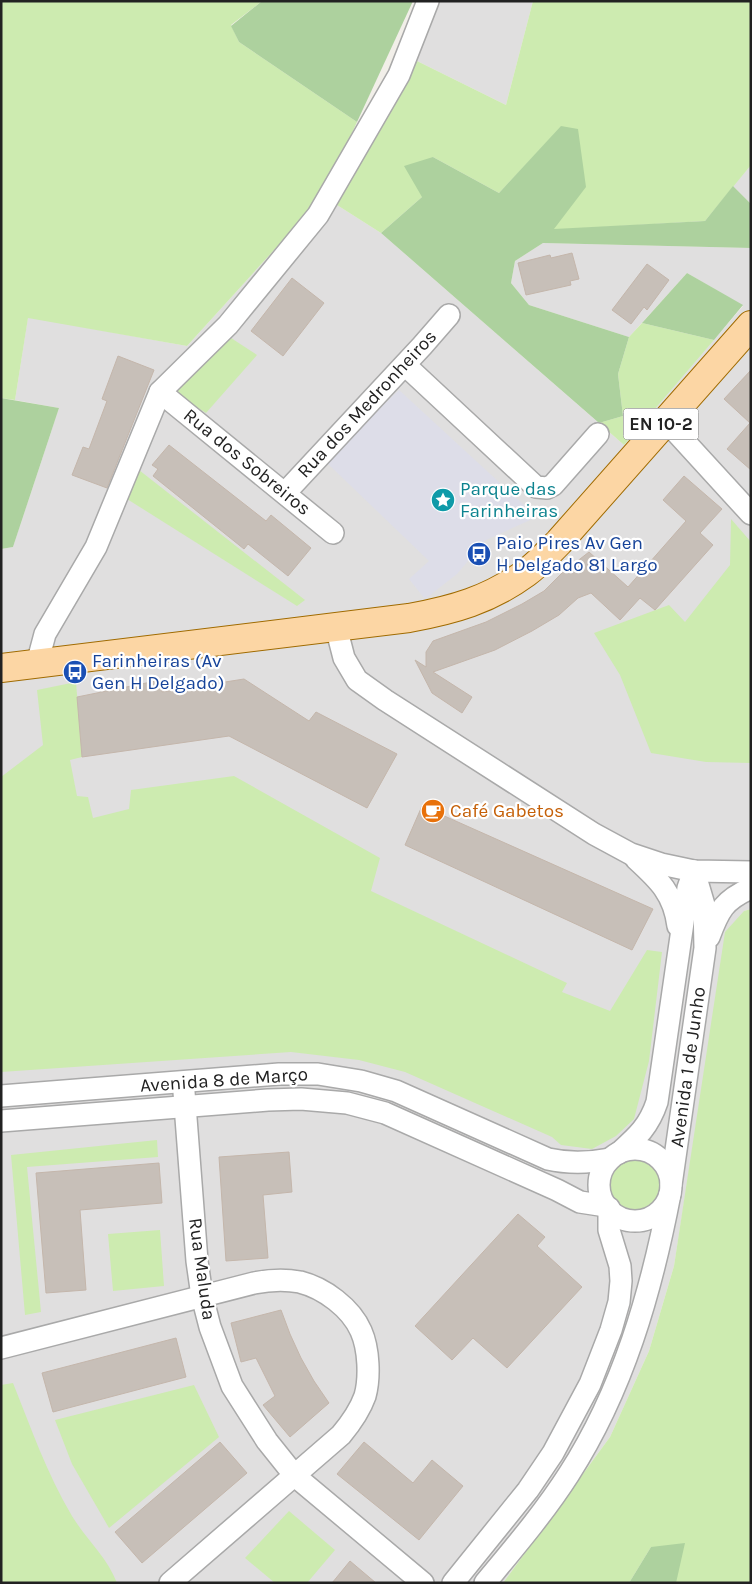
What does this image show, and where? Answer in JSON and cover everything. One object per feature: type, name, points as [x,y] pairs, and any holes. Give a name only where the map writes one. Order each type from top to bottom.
[{"type":"main road","name":"EN 10-2","points":[[2,669],[409,618],[454,609],[492,594],[527,573],[559,542],[751,325]]},
{"type":"street","points":[[37,664],[46,634],[96,547],[160,392],[228,325],[318,215],[399,75],[428,1]]},
{"type":"street","name":"Rua dos Medronheiros","points":[[285,493],[405,365],[449,315]]},
{"type":"street","points":[[405,365],[536,487],[547,488],[553,485],[598,434]]},
{"type":"street","name":"Rua dos Sobreiros","points":[[160,392],[334,533]]},
{"type":"street","points":[[665,420],[751,514]]},
{"type":"street","points":[[336,627],[344,658],[358,680],[385,700],[594,834],[631,854],[661,864],[694,871],[751,872]]},
{"type":"street","name":"Avenida 1 de Junho","points":[[631,854],[658,878],[669,893],[676,911],[680,944]]},
{"type":"street","name":"Avenida 1 de Junho","points":[[615,1156],[643,1132],[653,1115],[657,1102],[688,888],[694,871]]},
{"type":"street","name":"Avenida 1 de Junho","points":[[485,1583],[550,1502],[569,1473],[604,1411],[621,1374],[637,1330],[671,1190],[705,948],[704,904],[694,871]]},
{"type":"street","name":"Avenida 1 de Junho","points":[[705,948],[719,911],[736,895],[751,888]]},
{"type":"street","name":"Avenida 8 de Março","points":[[1,1096],[279,1074],[318,1074],[361,1081],[396,1091],[548,1159],[580,1164],[615,1156]]},
{"type":"street","name":"Rua Maluda","points":[[183,1082],[197,1261],[202,1296],[210,1327],[232,1386],[267,1441],[295,1476],[422,1583]]},
{"type":"street","name":"Avenida 8 de Março","points":[[1,1121],[185,1106],[301,1099],[347,1103],[385,1113],[580,1202],[608,1207]]},
{"type":"street","points":[[640,1149],[650,1152],[666,1166],[670,1175],[671,1190],[666,1204],[660,1211],[652,1217],[632,1220],[622,1218],[608,1207],[602,1197],[600,1177],[604,1167],[615,1156],[629,1150],[640,1149]]},
{"type":"street","points":[[453,1583],[528,1490],[553,1453],[590,1384],[612,1330],[622,1281],[620,1266],[609,1230],[608,1207]]},
{"type":"street","points":[[1,1348],[270,1280],[286,1280],[316,1288],[348,1311],[362,1332],[367,1356],[368,1376],[365,1396],[351,1423],[341,1435],[295,1476],[170,1583]]},
{"type":"shaded area","points":[[436,1],[533,1],[506,105],[417,61]]},
{"type":"shaded area","points":[[751,165],[751,204],[733,186]]},
{"type":"shaded area","points":[[323,196],[381,233],[624,445],[743,306],[687,273],[629,337],[529,305],[511,283],[515,261],[543,243],[751,248],[751,909],[744,911],[693,1146],[674,1266],[649,1351],[610,1437],[503,1583],[1,1583],[1,549],[13,547],[59,408],[15,400],[28,317],[187,346]]},
{"type":"shaded area","name":"Parque das Farinheiras","points":[[399,390],[537,517],[486,540],[457,574],[425,599],[409,579],[429,561],[325,461]]},
{"type":"green space","points":[[1,1],[262,1],[231,25],[239,42],[357,122],[323,196],[187,346],[28,318],[15,400],[1,398]]},
{"type":"green space","points":[[262,1],[413,1],[357,122],[239,42],[231,26]]},
{"type":"green space","points":[[533,1],[751,1],[751,165],[705,221],[553,230],[562,126],[499,193],[433,157],[422,197],[381,233],[337,205],[417,61],[506,105]]},
{"type":"green space","points":[[561,126],[578,129],[586,187],[554,229],[705,221],[733,186],[751,204],[751,248],[543,243],[515,261],[511,283],[529,305],[629,337],[618,374],[623,416],[599,423],[381,233],[422,197],[404,166],[433,157],[499,193]]},
{"type":"green space","points":[[687,273],[743,305],[714,340],[642,323]]},
{"type":"green space","points":[[642,323],[714,340],[624,445],[599,423],[623,416],[618,374],[629,337]]},
{"type":"green space","points":[[228,336],[257,355],[206,413],[179,396],[177,385]]},
{"type":"green space","points":[[1,398],[59,408],[13,547],[1,549]]},
{"type":"green space","points":[[139,470],[305,600],[297,606],[127,499]]},
{"type":"green space","points":[[731,519],[751,542],[751,763],[706,762],[651,753],[620,675],[594,633],[669,605],[685,622],[730,565]]},
{"type":"green space","points":[[76,682],[82,757],[70,760],[77,796],[88,797],[93,818],[129,809],[131,790],[234,776],[380,858],[371,891],[567,983],[562,992],[610,1011],[647,950],[662,952],[649,1061],[634,1119],[616,1136],[592,1149],[561,1145],[552,1137],[405,1072],[359,1060],[291,1052],[1,1072],[1,777],[43,745],[37,690]]},
{"type":"green space","points":[[751,909],[751,1583],[676,1583],[651,1547],[629,1583],[503,1583],[610,1437],[649,1351],[674,1266],[725,932],[744,911]]},
{"type":"green space","points":[[157,1140],[158,1157],[27,1167],[41,1312],[25,1315],[11,1155]]},
{"type":"green space","points":[[630,1160],[640,1160],[653,1167],[660,1180],[660,1190],[653,1203],[640,1210],[630,1210],[621,1206],[614,1199],[610,1190],[610,1180],[614,1171],[621,1164]]},
{"type":"green space","points":[[160,1230],[164,1286],[113,1291],[108,1234]]},
{"type":"green space","points":[[13,1383],[40,1451],[63,1500],[72,1516],[108,1565],[117,1583],[1,1583],[1,1385]]},
{"type":"green space","points":[[194,1385],[219,1437],[109,1528],[72,1464],[55,1420]]},
{"type":"green space","points":[[289,1511],[335,1550],[307,1583],[275,1583],[245,1558]]},
{"type":"green space","points":[[685,1543],[676,1583],[629,1583],[651,1547]]},
{"type":"building","points":[[572,253],[579,279],[570,281],[571,285],[526,295],[518,263],[550,255],[551,258]]},
{"type":"building","points":[[647,264],[669,280],[647,310],[644,307],[631,324],[612,310]]},
{"type":"building","points":[[292,278],[324,303],[283,356],[251,331]]},
{"type":"building","points":[[118,356],[154,370],[107,488],[72,475],[83,447],[89,449],[107,401],[102,399]]},
{"type":"building","points":[[751,370],[751,470],[727,449],[750,423],[724,399]]},
{"type":"building","points":[[169,445],[266,521],[271,515],[311,548],[288,576],[248,544],[244,549],[153,476],[158,469],[152,465]]},
{"type":"building","points":[[684,476],[722,509],[700,533],[713,545],[655,610],[640,598],[620,620],[591,593],[578,598],[559,615],[495,650],[433,672],[472,697],[462,713],[432,693],[415,660],[426,667],[426,652],[433,641],[486,622],[522,604],[544,591],[562,573],[589,552],[628,587],[686,521],[663,500]]},
{"type":"building","points":[[244,679],[309,721],[316,712],[397,754],[367,808],[229,736],[82,757],[77,697],[161,680],[162,692]]},
{"type":"building","points":[[422,806],[653,909],[632,950],[405,845]]},
{"type":"building","points":[[289,1152],[292,1192],[263,1195],[268,1258],[226,1261],[219,1157]]},
{"type":"building","points":[[159,1163],[162,1203],[80,1210],[86,1290],[46,1293],[36,1173]]},
{"type":"building","points":[[518,1214],[545,1237],[537,1246],[582,1287],[507,1368],[473,1338],[452,1360],[415,1326]]},
{"type":"building","points":[[281,1310],[301,1358],[329,1403],[290,1437],[263,1405],[275,1396],[256,1358],[241,1362],[231,1323]]},
{"type":"building","points":[[176,1338],[186,1377],[53,1412],[42,1373]]},
{"type":"building","points":[[220,1442],[247,1473],[142,1563],[115,1532]]},
{"type":"building","points":[[364,1442],[413,1483],[432,1460],[463,1486],[419,1540],[337,1474]]},
{"type":"building","points":[[350,1561],[376,1583],[332,1583]]},
{"type":"place","name":"Parque das Farinheiras","points":[[443,500]]},
{"type":"place","name":"Paio Pires Av Gen H Delgado 81 Largo","points":[[479,554]]},
{"type":"place","name":"Farinheiras (Av Gen H Delgado)","points":[[75,672]]},
{"type":"place","name":"Café Gabetos","points":[[433,811]]}]
